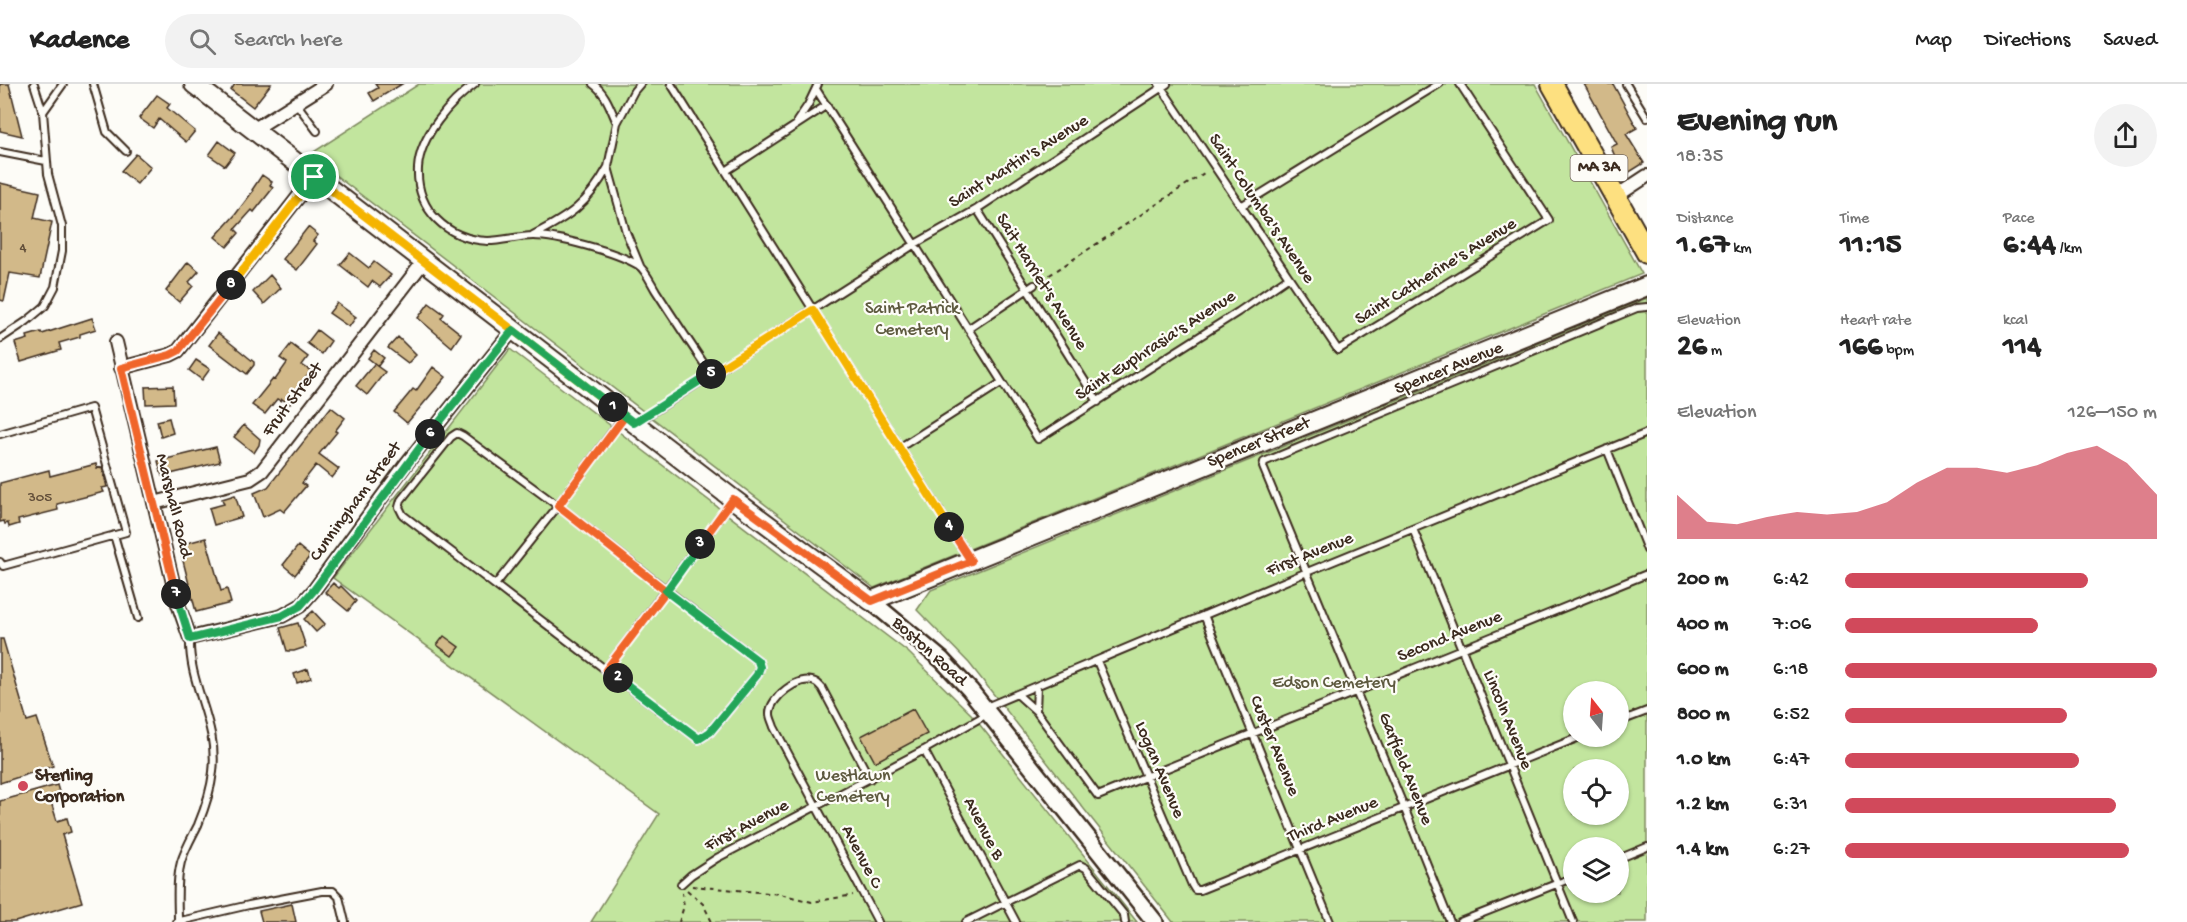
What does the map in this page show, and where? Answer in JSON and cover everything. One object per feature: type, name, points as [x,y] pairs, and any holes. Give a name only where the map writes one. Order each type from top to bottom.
[{"type":"main road","name":"Boston Road","points":[[194,84],[733,499],[872,601]]},
{"type":"main road","name":"MA 3A","points":[[1553,85],[1615,197],[1639,231],[1647,253]]},
{"type":"main road","name":"Spencer Street","points":[[872,601],[1647,286]]},
{"type":"street","points":[[253,130],[326,84]]},
{"type":"street","points":[[1615,197],[1647,176]]},
{"type":"street","points":[[121,368],[178,351],[314,177]]},
{"type":"street","name":"Fruit Street","points":[[153,503],[250,479],[261,471],[424,261]]},
{"type":"street","name":"Cunningham Street","points":[[190,639],[282,616],[300,606],[420,446],[513,330]]},
{"type":"street","name":"Marshall Road","points":[[116,342],[178,604],[190,639]]},
{"type":"street","name":"Boston Road","points":[[872,601],[942,660],[987,710],[1155,922]]},
{"type":"lane","points":[[0,339],[45,306],[55,287],[63,238],[62,225],[46,161],[43,112],[34,84]]},
{"type":"lane","points":[[43,112],[63,84]]},
{"type":"lane","points":[[93,84],[107,132],[126,151]]},
{"type":"lane","points":[[475,84],[453,101],[440,118],[426,142],[419,161],[418,177],[422,197],[435,220],[451,232],[487,241],[532,236],[563,220],[589,197],[608,166],[617,123],[634,90],[640,84]]},
{"type":"lane","points":[[593,84],[599,88],[606,99],[617,123]]},
{"type":"lane","points":[[671,84],[971,561]]},
{"type":"lane","points":[[1241,206],[1439,84]]},
{"type":"lane","name":"Saint Catherine's Avenue","points":[[1338,350],[1549,219],[1460,84]]},
{"type":"lane","points":[[1626,84],[1647,118]]},
{"type":"lane","name":"Saint Columba's Avenue","points":[[1163,85],[1214,166],[1338,350]]},
{"type":"lane","name":"Saint Martin's Avenue","points":[[630,419],[711,374],[915,244],[978,209],[1163,85]]},
{"type":"lane","points":[[788,130],[803,114],[817,86]]},
{"type":"lane","points":[[817,86],[826,105],[1001,383],[899,448]]},
{"type":"lane","points":[[296,103],[317,131]]},
{"type":"lane","points":[[726,171],[826,105]]},
{"type":"lane","points":[[0,152],[46,161]]},
{"type":"lane","points":[[608,166],[626,232],[640,266],[711,374]]},
{"type":"lane","name":"Sait Harriet's Avenue","points":[[978,209],[1098,402]]},
{"type":"lane","points":[[532,236],[577,244],[640,266]]},
{"type":"lane","name":"Saint Euphrasia's Avenue","points":[[1001,383],[1038,439],[1289,277]]},
{"type":"lane","points":[[968,329],[1034,285]]},
{"type":"lane","name":"Spencer Avenue","points":[[1264,462],[1638,308],[1647,307]]},
{"type":"lane","points":[[0,434],[91,408],[126,532],[3,566],[0,562]]},
{"type":"lane","points":[[495,585],[630,419]]},
{"type":"lane","points":[[457,433],[558,506],[758,661],[760,667],[757,675],[710,732],[699,739],[495,585],[403,515],[399,507],[450,437],[457,433]]},
{"type":"lane","name":"First Avenue","points":[[681,884],[710,862],[924,750],[1017,694],[1647,433]]},
{"type":"lane","points":[[1607,449],[1647,550]]},
{"type":"lane","name":"Garfield Avenue","points":[[1264,462],[1263,467],[1450,922]]},
{"type":"lane","points":[[606,670],[733,499]]},
{"type":"lane","name":"Lincoln Avenue","points":[[1413,529],[1574,922]]},
{"type":"lane","points":[[114,535],[138,618]]},
{"type":"lane","name":"Second Avenue","points":[[1036,711],[1098,796],[1647,574]]},
{"type":"lane","name":"Custer Avenue","points":[[1204,615],[1330,922]]},
{"type":"lane","name":"Marshall Road","points":[[177,922],[179,873],[186,849],[204,809],[214,760],[212,729],[190,662],[190,639]]},
{"type":"lane","name":"Logan Avenue","points":[[1097,661],[1196,890]]},
{"type":"lane","name":"Avenue C","points":[[870,779],[822,688],[814,681],[806,680],[779,694],[772,705],[770,714],[774,727],[878,922]]},
{"type":"lane","points":[[1036,711],[1037,686]]},
{"type":"lane","points":[[1017,694],[1036,711]]},
{"type":"lane","points":[[1629,718],[1647,711]]},
{"type":"lane","name":"Third Avenue","points":[[1196,890],[1563,744]]},
{"type":"lane","name":"Avenue B","points":[[924,750],[1016,922]]},
{"type":"lane","points":[[1629,854],[1647,847]]},
{"type":"lane","points":[[966,922],[1080,865],[1086,868],[1125,921]]},
{"type":"lane","points":[[1460,922],[1563,881]]},
{"type":"lane","points":[[177,922],[322,891],[333,891],[339,897],[345,922]]},
{"type":"path","points":[[1034,285],[1214,166]]},
{"type":"path","points":[[681,884],[780,894],[812,902],[863,893]]},
{"type":"path","points":[[679,922],[684,906],[681,884]]},
{"type":"path","points":[[681,884],[703,904],[712,922]]},
{"type":"green space","name":"Saint Patrick Cemetery","points":[[419,84],[1535,84],[1642,274],[874,588],[309,155]]},
{"type":"green space","name":"Edson Cemetery","points":[[1647,298],[1647,922],[1173,922],[969,663],[917,610],[931,590]]},
{"type":"green space","name":"Westlawn Cemetery","points":[[510,349],[908,652],[972,715],[1137,922],[591,922],[659,814],[333,578]]},
{"type":"building","points":[[0,84],[9,84],[22,136],[0,131]]},
{"type":"building","points":[[235,84],[271,84],[253,107],[231,90]]},
{"type":"building","points":[[375,84],[402,84],[374,101],[369,93],[378,88]]},
{"type":"building","points":[[1584,84],[1613,84],[1637,128],[1626,134],[1644,163],[1620,178],[1615,168],[1619,166],[1611,147],[1617,144]]},
{"type":"building","points":[[157,95],[170,104],[167,108],[195,131],[186,142],[159,119],[153,128],[139,118]]},
{"type":"building","points":[[219,141],[235,153],[225,166],[209,155]]},
{"type":"building","points":[[136,154],[151,167],[137,184],[121,171]]},
{"type":"building","points":[[262,175],[272,182],[270,185],[273,188],[254,212],[252,210],[235,229],[239,233],[227,247],[215,237],[235,215]]},
{"type":"building","points":[[0,183],[40,192],[34,218],[52,222],[40,278],[10,273],[4,301],[0,300]]},
{"type":"building","points":[[308,227],[318,235],[313,241],[317,244],[297,270],[283,259]]},
{"type":"building","points":[[350,253],[369,268],[374,262],[391,275],[380,287],[372,281],[368,287],[340,265]]},
{"type":"building","points":[[188,262],[199,271],[189,282],[193,286],[179,302],[166,291]]},
{"type":"building","points":[[270,275],[281,288],[264,304],[253,292]]},
{"type":"building","points":[[337,303],[356,317],[349,327],[329,313]]},
{"type":"building","points":[[429,303],[444,314],[441,318],[461,334],[452,347],[418,318]]},
{"type":"building","points":[[92,318],[96,329],[80,334],[80,337],[59,343],[61,350],[21,362],[15,343],[28,339],[27,336],[41,332],[42,334]]},
{"type":"building","points":[[317,330],[331,341],[322,354],[307,343]]},
{"type":"building","points":[[218,333],[254,362],[247,374],[209,345]]},
{"type":"building","points":[[398,337],[416,355],[408,363],[388,348]]},
{"type":"building","points":[[291,344],[308,357],[302,365],[311,371],[295,392],[297,394],[290,404],[277,399],[265,414],[252,405],[287,363],[280,358]]},
{"type":"building","points":[[374,350],[384,358],[378,366],[368,358]]},
{"type":"building","points":[[196,360],[210,369],[202,380],[189,370]]},
{"type":"building","points":[[374,364],[385,372],[367,395],[356,386]]},
{"type":"building","points":[[433,367],[446,377],[407,423],[394,412],[413,389],[416,391]]},
{"type":"building","points":[[173,386],[174,403],[146,404],[145,387]]},
{"type":"building","points":[[331,407],[345,418],[319,454],[339,469],[332,478],[316,465],[302,483],[306,486],[284,512],[280,509],[263,517],[254,493],[268,487]]},
{"type":"building","points":[[169,418],[173,433],[161,437],[157,421]]},
{"type":"building","points":[[244,425],[260,439],[254,453],[234,437]]},
{"type":"building","points":[[216,447],[220,462],[162,476],[158,461]]},
{"type":"building","points":[[96,464],[97,468],[102,467],[107,487],[102,488],[104,492],[57,504],[58,510],[18,520],[19,524],[9,527],[8,523],[0,522],[0,483],[49,470],[50,476]]},
{"type":"building","points":[[235,495],[242,517],[214,525],[209,508],[224,504],[222,499]]},
{"type":"building","points":[[206,538],[221,591],[227,589],[231,603],[196,612],[179,545]]},
{"type":"building","points":[[298,546],[310,556],[295,575],[283,565]]},
{"type":"building","points":[[333,583],[339,588],[341,586],[356,601],[348,611],[325,592]]},
{"type":"building","points":[[313,611],[325,624],[316,632],[304,619]]},
{"type":"building","points":[[298,623],[306,647],[287,651],[280,628]]},
{"type":"building","points":[[444,636],[459,647],[452,656],[437,645]]},
{"type":"building","points":[[0,639],[3,639],[27,721],[37,718],[53,766],[0,783]]},
{"type":"building","points":[[308,669],[311,678],[297,683],[294,674]]},
{"type":"building","points":[[913,709],[927,734],[875,762],[861,736]]},
{"type":"building","name":"Sterling Corporation","points":[[57,785],[61,799],[51,802],[57,821],[67,818],[71,832],[62,835],[82,902],[15,922],[0,922],[0,801]]},
{"type":"building","points":[[292,904],[296,922],[262,922],[259,911]]},
{"type":"place","name":"Sterling Corporation","points":[[23,786]]},
{"type":"route","points":[[314,177],[178,351],[121,368],[178,604],[190,639],[282,616],[300,606],[420,446],[513,330],[569,373],[634,423],[813,310],[971,561],[872,601],[733,499],[666,591],[746,651],[758,661],[760,667],[757,675],[710,732],[699,739],[606,670],[666,591],[558,506],[625,416],[314,177]]}]
